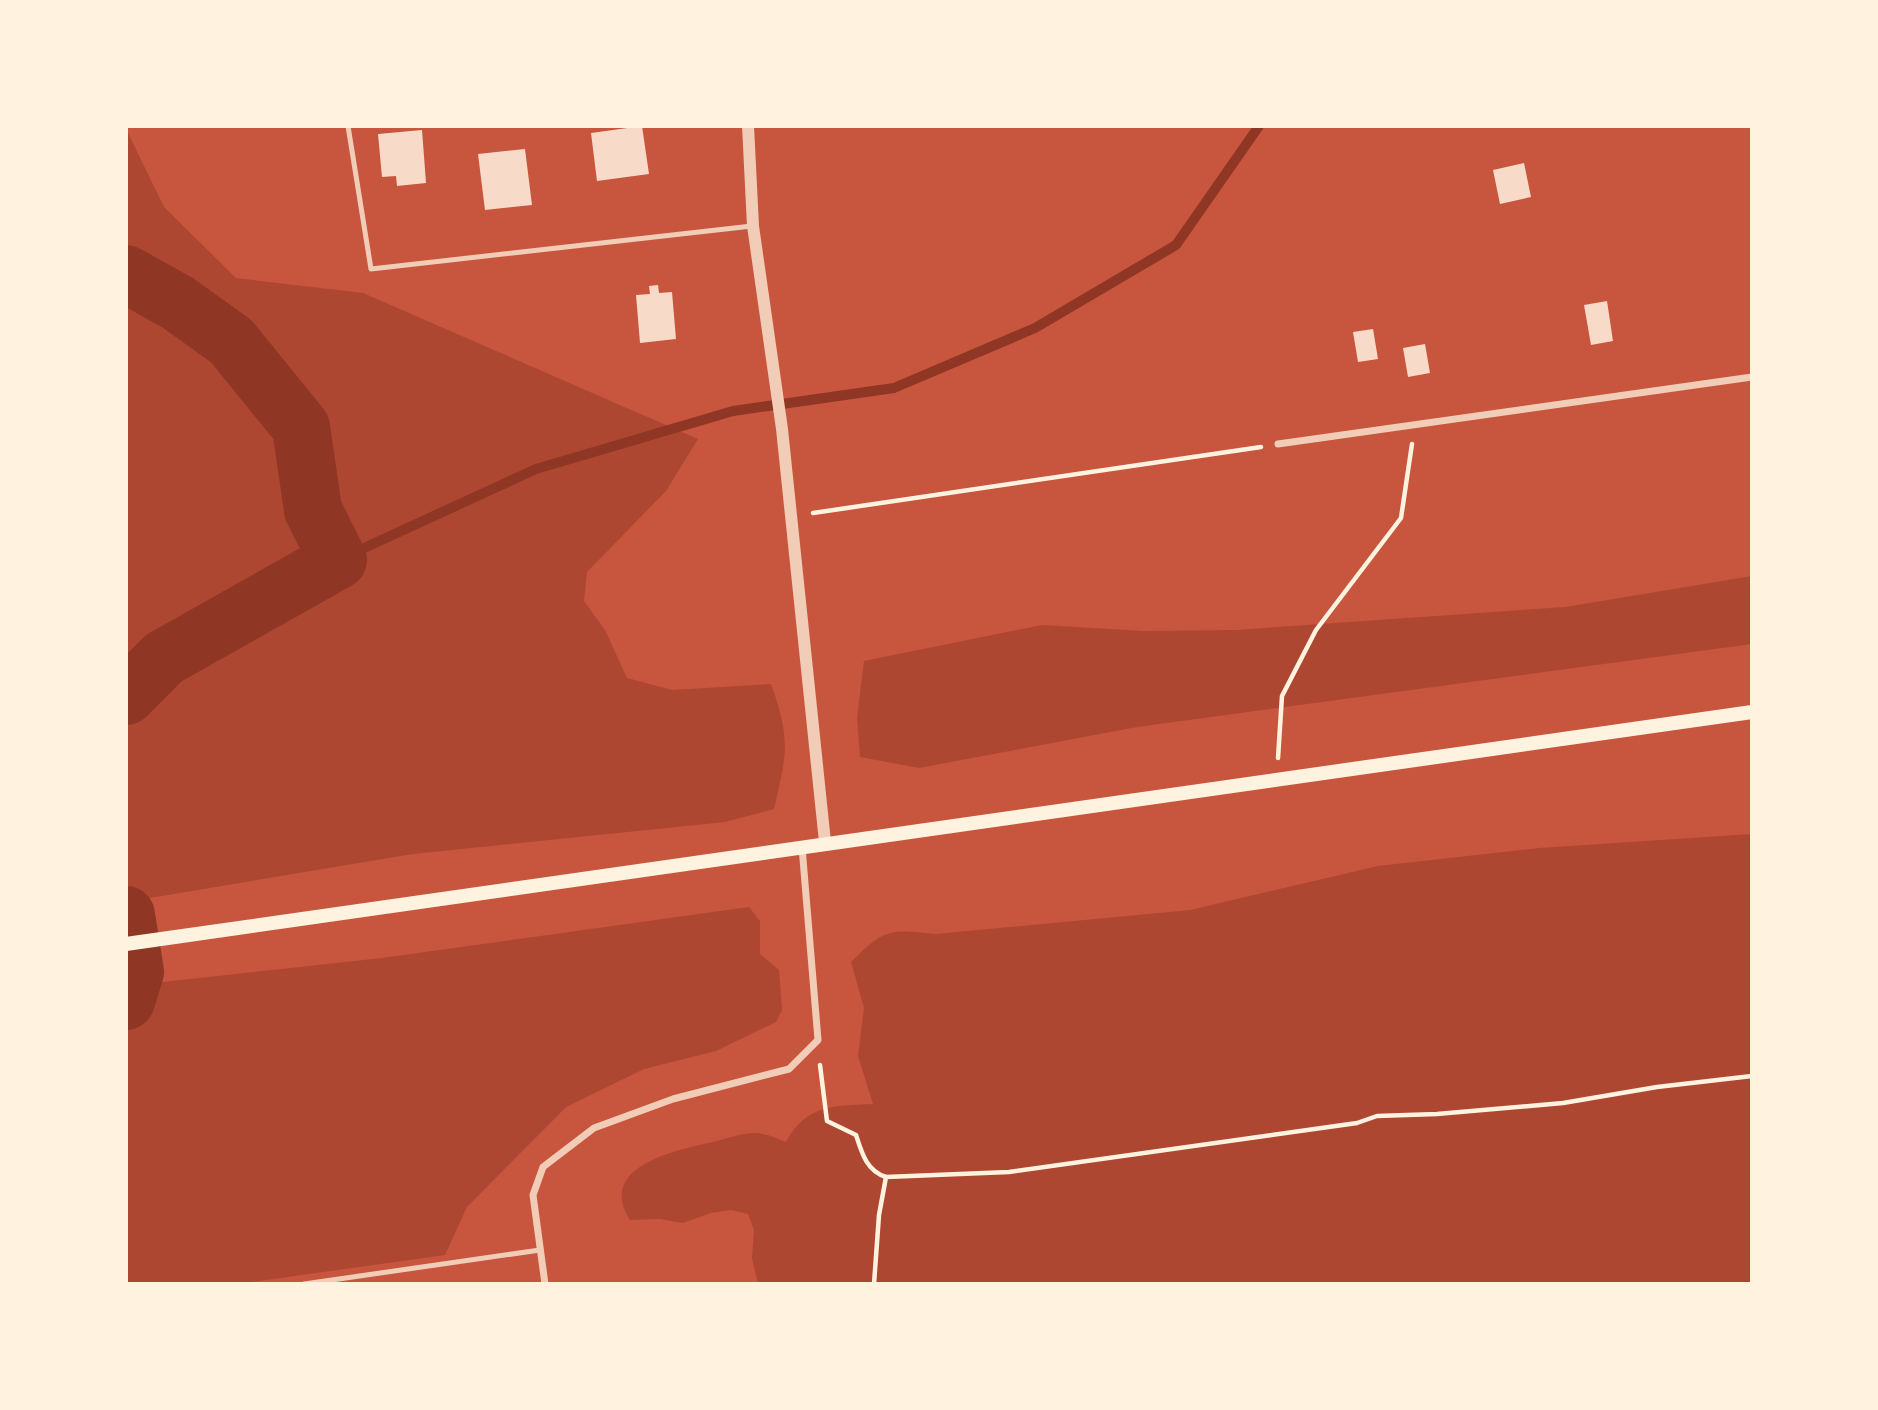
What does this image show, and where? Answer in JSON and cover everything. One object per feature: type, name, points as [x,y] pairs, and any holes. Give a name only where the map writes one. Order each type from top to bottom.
[{"type":"main road","points":[[126,944],[825,842],[1752,712]]},
{"type":"street","points":[[748,126],[753,226],[782,429],[825,842]]},
{"type":"street","points":[[1278,444],[1752,377]]},
{"type":"street","points":[[545,1284],[533,1195],[543,1167],[594,1128],[673,1099],[789,1069],[818,1040],[802,846]]},
{"type":"lane","points":[[348,126],[371,269],[753,226]]},
{"type":"lane","points":[[304,1284],[540,1250]]},
{"type":"path","points":[[1277,779],[1282,696],[1316,630],[1401,518],[1413,442]]},
{"type":"path","points":[[792,519],[825,509],[1278,444]]},
{"type":"path","points":[[818,1040],[827,1121],[856,1135],[863,1157],[874,1173],[886,1177],[1009,1172],[1206,1146],[1357,1122],[1377,1116],[1437,1114],[1563,1103],[1657,1087],[1752,1076]]},
{"type":"path","points":[[874,1284],[879,1215],[886,1177]]},
{"type":"shaded area","points":[[126,129],[164,207],[236,278],[363,293],[698,439],[666,491],[587,572],[584,601],[605,630],[627,678],[672,690],[771,684],[782,719],[785,746],[774,809],[725,822],[413,854],[126,902]]},
{"type":"shaded area","points":[[1752,576],[1752,644],[1137,727],[919,768],[860,757],[857,718],[864,661],[1042,625],[1144,631],[1236,630],[1565,607]]},
{"type":"shaded area","points":[[1752,834],[1752,1284],[758,1284],[752,1258],[754,1230],[748,1214],[731,1210],[711,1213],[683,1223],[660,1219],[630,1220],[622,1202],[623,1187],[631,1174],[661,1156],[750,1133],[767,1135],[786,1142],[803,1120],[812,1114],[845,1105],[873,1104],[858,1056],[864,1008],[851,962],[872,943],[889,933],[908,931],[936,934],[1190,910],[1378,866],[1539,848]]},
{"type":"shaded area","points":[[749,907],[760,921],[760,954],[779,970],[782,1010],[776,1022],[716,1051],[644,1069],[566,1107],[467,1207],[445,1255],[237,1284],[126,1284],[126,986],[382,958]]},
{"type":"building","points":[[642,126],[649,174],[597,181],[591,133]]},
{"type":"building","points":[[422,130],[426,183],[397,186],[396,176],[382,177],[378,134]]},
{"type":"building","points":[[525,149],[532,205],[485,210],[478,154]]},
{"type":"building","points":[[1524,163],[1531,197],[1500,204],[1493,170]]},
{"type":"building","points":[[658,285],[659,293],[672,292],[676,339],[640,343],[636,295],[650,294],[649,286]]},
{"type":"building","points":[[1607,301],[1613,341],[1591,345],[1584,305]]},
{"type":"building","points":[[1373,329],[1378,359],[1358,362],[1353,332]]},
{"type":"building","points":[[1425,344],[1430,373],[1408,377],[1403,348]]},
{"type":"waterway","points":[[338,560],[536,469],[733,411],[894,388],[1035,328],[1176,245],[1259,126]]},
{"type":"waterway","points":[[126,274],[178,303],[231,341],[301,427],[313,510],[338,560],[164,658],[126,696]]},
{"type":"waterway","points":[[126,915],[135,972],[126,1001]]}]
